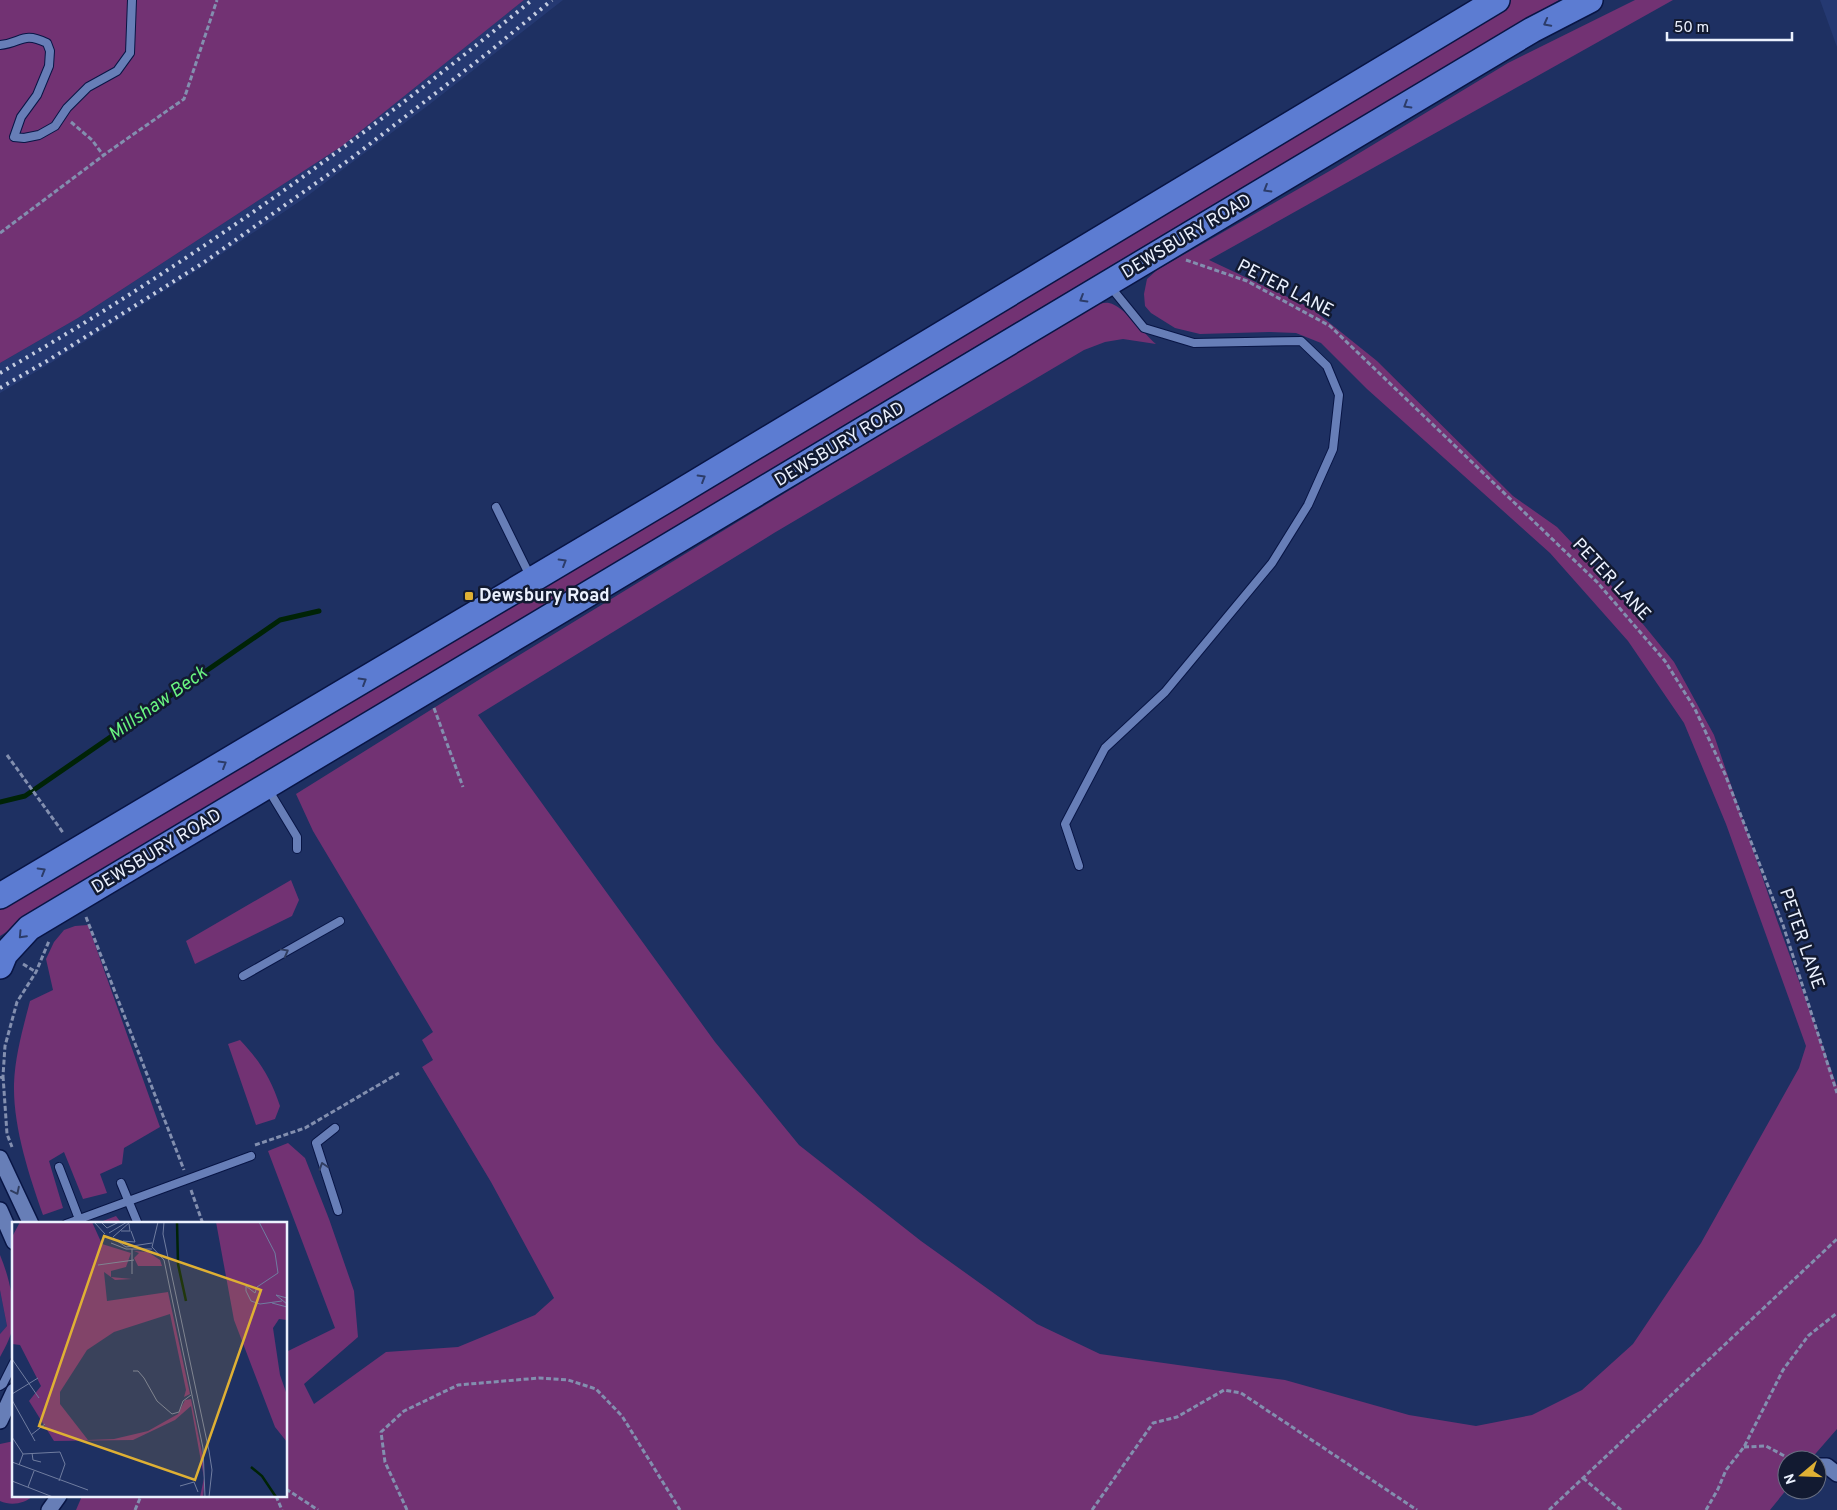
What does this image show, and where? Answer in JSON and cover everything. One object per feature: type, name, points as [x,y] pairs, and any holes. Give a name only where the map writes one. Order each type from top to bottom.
[{"type":"highway","points":[[0,896],[532,580],[1497,0]]},
{"type":"highway","name":"DEWSBURY ROAD","points":[[0,966],[5,954],[29,928],[1532,30],[1590,0]]},
{"type":"street","points":[[7,1154],[30,1222]]},
{"type":"street","points":[[0,1210],[12,1237]]},
{"type":"street","points":[[0,1422],[12,1395]]},
{"type":"street","points":[[1827,1466],[1837,1474]]},
{"type":"street","points":[[49,1510],[58,1498]]},
{"type":"lane","points":[[0,45],[22,38],[35,37],[47,43],[50,51],[46,74],[37,95],[21,117],[14,137],[24,138],[38,135],[55,126],[66,108],[88,87],[117,71],[130,54],[132,0]]},
{"type":"lane","points":[[1079,866],[1065,824],[1105,748],[1165,692],[1272,563],[1308,504],[1333,450],[1339,395],[1327,366],[1301,341],[1194,343],[1144,328],[1108,284]]},
{"type":"lane","points":[[496,507],[532,580]]},
{"type":"lane","points":[[266,788],[297,837],[298,849]]},
{"type":"lane","points":[[243,976],[340,921]]},
{"type":"lane","points":[[335,1128],[316,1143],[338,1211]]},
{"type":"lane","points":[[71,1222],[251,1156]]},
{"type":"lane","points":[[59,1167],[79,1219]]},
{"type":"lane","points":[[121,1183],[137,1222]]},
{"type":"lane","points":[[0,1386],[3,1384],[12,1366]]},
{"type":"path","points":[[0,233],[103,155],[184,100],[217,0]]},
{"type":"path","points":[[62,114],[92,140],[103,155]]},
{"type":"path","name":"PETER LANE","points":[[1161,252],[1247,281],[1330,326],[1518,504],[1597,582],[1665,661],[1695,709],[1726,774],[1783,925],[1837,1094]]},
{"type":"path","points":[[428,691],[463,787]]},
{"type":"path","points":[[6,755],[76,851]]},
{"type":"path","points":[[78,921],[85,917],[188,1180],[202,1222]]},
{"type":"path","points":[[7,1154],[2,1077],[5,1046],[17,1002],[36,972],[49,939]]},
{"type":"path","points":[[1549,1510],[1837,1239]]},
{"type":"path","points":[[1706,1510],[1726,1470],[1744,1447],[1783,1370],[1808,1336],[1837,1314]]},
{"type":"path","points":[[407,1510],[385,1462],[381,1432],[404,1412],[458,1385],[539,1378],[568,1380],[596,1389],[622,1416],[680,1510]]},
{"type":"path","points":[[1092,1510],[1153,1423],[1176,1417],[1224,1390],[1241,1393],[1417,1510]]},
{"type":"path","points":[[1744,1447],[1766,1446],[1777,1452]]},
{"type":"path","points":[[1583,1478],[1621,1510]]},
{"type":"path","points":[[288,1490],[318,1510]]},
{"type":"path","points":[[135,1510],[140,1498]]},
{"type":"path","points":[[277,1498],[282,1510]]},
{"type":"shaded area","points":[[0,0],[524,0],[342,146],[78,318],[0,363]]},
{"type":"shaded area","points":[[524,0],[563,0],[430,104],[306,197],[204,266],[0,393],[0,363],[78,318],[342,146]]},
{"type":"shaded area","points":[[1511,0],[1559,0],[778,465],[0,936],[0,909]]},
{"type":"shaded area","points":[[1635,0],[1673,0],[1209,260],[1311,308],[1377,361],[1513,496],[1557,527],[1606,579],[1674,662],[1714,735],[1778,923],[1837,1086],[1837,1429],[1819,1450],[1777,1450],[1778,1500],[1770,1510],[76,1510],[81,1498],[288,1498],[288,1351],[335,1328],[268,1151],[288,1143],[305,1158],[354,1291],[358,1337],[304,1384],[314,1404],[386,1352],[458,1347],[535,1315],[554,1298],[491,1182],[422,1067],[433,1060],[422,1040],[433,1032],[313,831],[296,794],[485,676],[1093,305],[1105,303],[1115,305],[1121,309],[1156,344],[1123,339],[1105,342],[1084,350],[774,533],[478,715],[715,1042],[799,1145],[921,1241],[1037,1324],[1100,1354],[1285,1380],[1409,1415],[1476,1426],[1532,1415],[1582,1390],[1633,1344],[1701,1243],[1799,1068],[1806,1046],[1726,824],[1684,723],[1628,641],[1550,553],[1367,389],[1321,343],[1296,333],[1200,334],[1175,328],[1151,313],[1145,306],[1144,294],[1147,279],[1157,270],[1333,169],[1508,63]]},
{"type":"shaded area","points":[[1820,0],[1837,0],[1837,47]]},
{"type":"shaded area","points":[[291,880],[299,900],[292,916],[195,964],[186,941]]},
{"type":"shaded area","points":[[88,925],[160,1127],[124,1148],[122,1164],[100,1174],[107,1193],[83,1199],[64,1152],[49,1161],[63,1208],[43,1215],[27,1167],[19,1134],[14,1100],[16,1063],[30,1001],[53,990],[46,959],[54,942],[64,930],[75,926]]},
{"type":"shaded area","points":[[240,1040],[264,1071],[273,1087],[280,1106],[275,1119],[256,1125],[228,1044]]},
{"type":"shaded area","points":[[116,1216],[120,1222],[100,1222]]},
{"type":"shaded area","points":[[0,1255],[6,1270],[12,1297],[12,1330],[0,1357],[0,1334],[7,1326],[0,1290]]},
{"type":"shaded area","points":[[0,1290],[7,1326],[0,1334]]},
{"type":"shaded area","points":[[12,1441],[12,1498],[30,1498],[26,1501],[13,1504],[0,1501],[0,1444]]},
{"type":"waterway","name":"Millshaw Beck","points":[[0,802],[25,796],[280,620],[319,611]]},
{"type":"railway","points":[[0,373],[139,289],[274,198],[404,101],[532,0]]},
{"type":"railway","points":[[0,388],[47,361],[203,263],[353,157],[489,52],[552,0]]},
{"type":"place","name":"Dewsbury Road","points":[[469,596]]}]
